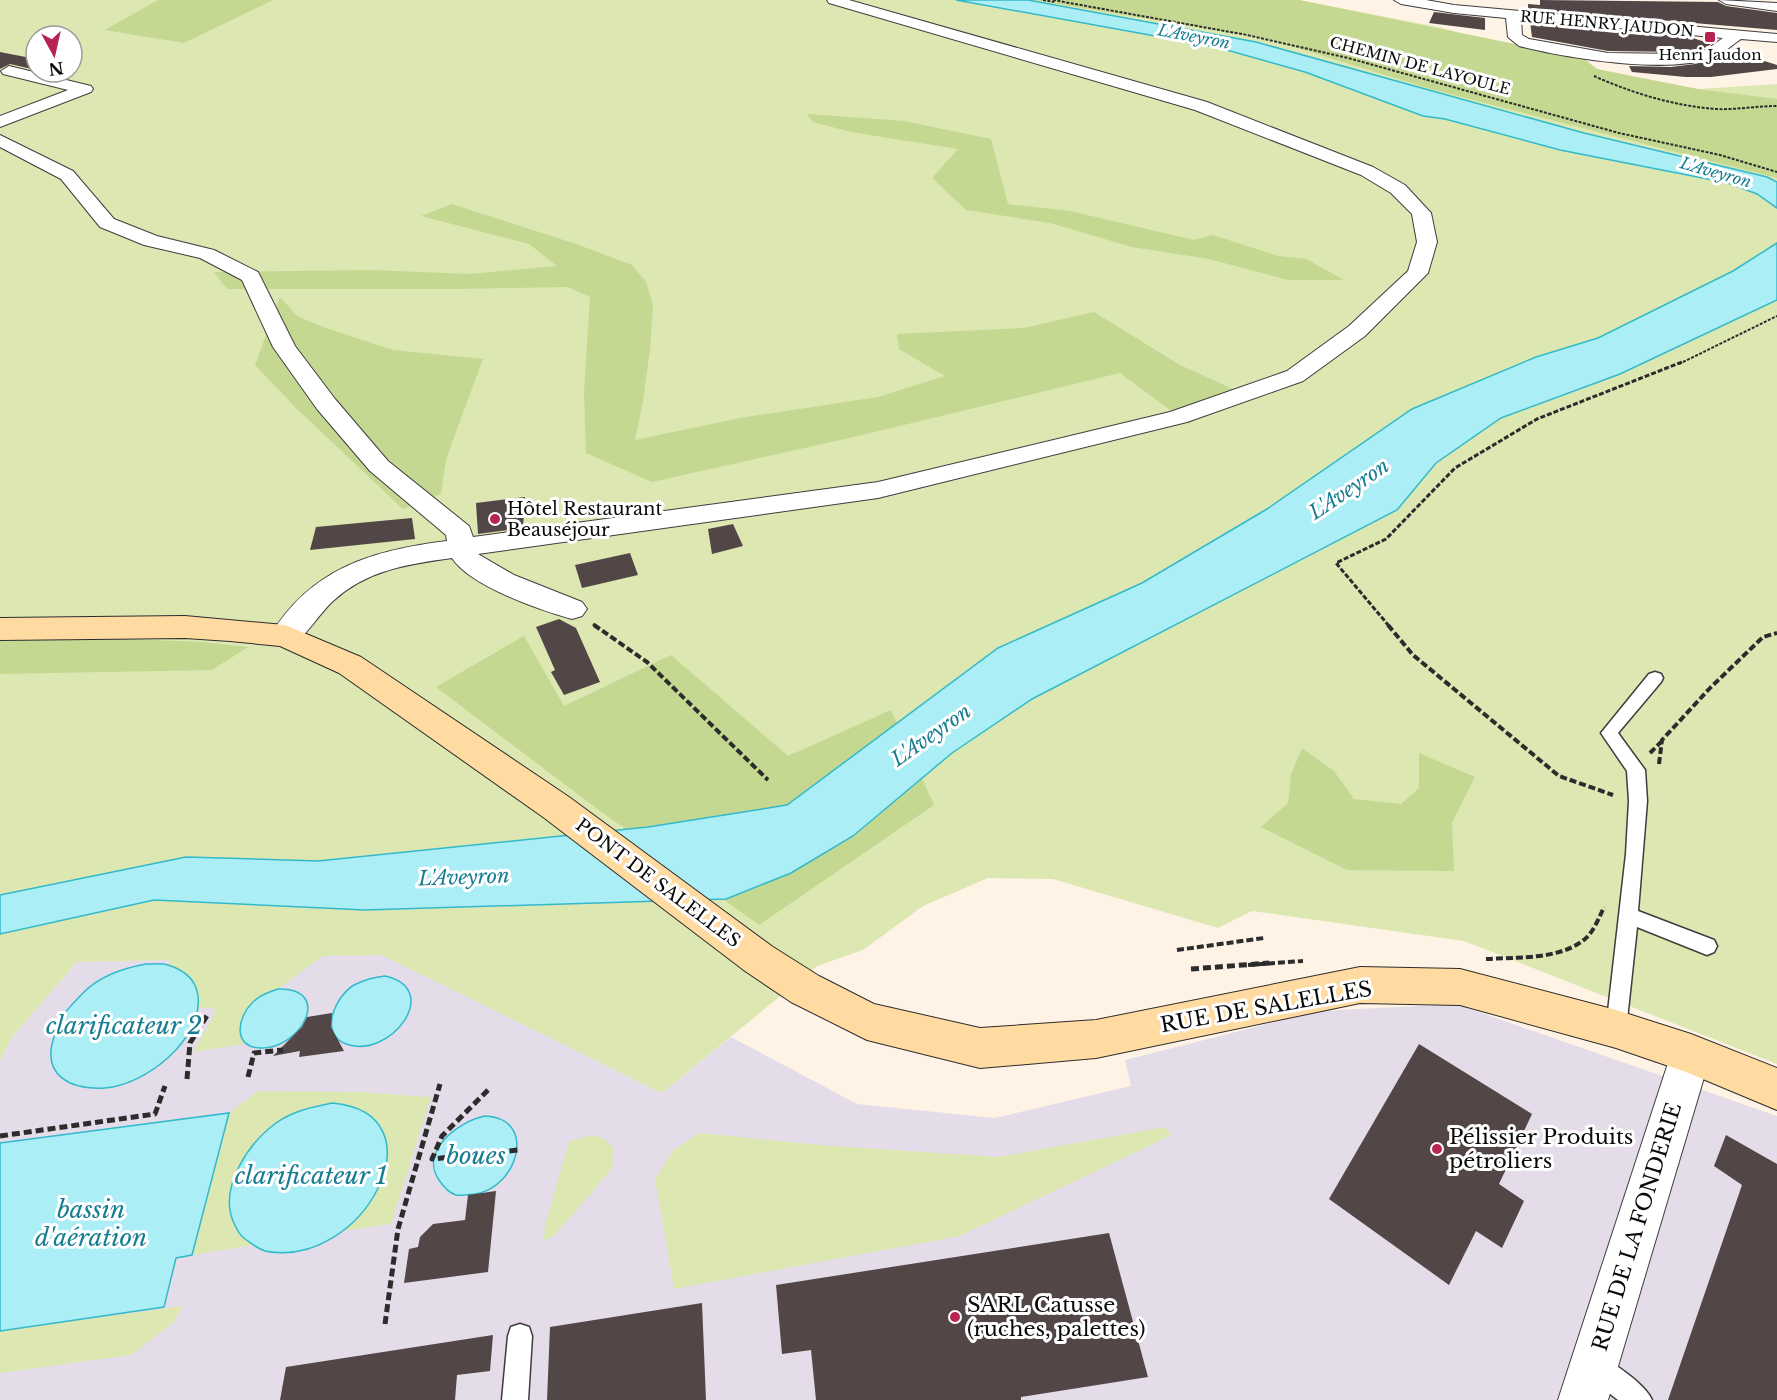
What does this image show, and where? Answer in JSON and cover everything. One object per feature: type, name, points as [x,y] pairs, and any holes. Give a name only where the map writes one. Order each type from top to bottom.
[{"type":"street","points":[[285,636],[320,594],[344,576],[369,564],[399,556],[878,490],[1178,417],[1294,376],[1357,331],[1418,273],[1427,242],[1421,213],[1398,189],[1356,167],[1201,106],[834,0]]},
{"type":"street","points":[[1401,0],[1454,9],[1513,14]]},
{"type":"street","points":[[1726,0],[1777,7]]},
{"type":"street","name":"RUE HENRY JAUDON","points":[[1737,35],[1711,53],[1699,57],[1608,58],[1524,43],[1515,38],[1513,14],[1777,38]]},
{"type":"street","points":[[0,122],[86,88],[9,71]]},
{"type":"street","points":[[0,140],[67,175],[107,223],[151,241],[207,254],[251,276],[284,347],[326,404],[379,466],[459,532],[461,548],[469,562],[487,573],[572,609]]},
{"type":"street","name":"PONT DE SALELLES","points":[[0,629],[185,627],[285,636],[350,665],[556,807],[759,959]]},
{"type":"street","name":"RUE DE SALELLES","points":[[759,959],[805,989],[867,1021],[980,1048],[1096,1039],[1360,985],[1460,987],[1616,1029],[1691,1054],[1777,1089]]},
{"type":"street","name":"RUE DE LA FONDERIE","points":[[1588,1383],[1691,1054]]},
{"type":"lane","points":[[1616,1029],[1638,801],[1636,770],[1609,733],[1655,678]]},
{"type":"lane","points":[[1628,915],[1707,946]]},
{"type":"lane","points":[[515,1400],[519,1336]]},
{"type":"lane","points":[[1588,1383],[1638,1400]]},
{"type":"path","points":[[1043,0],[1070,4]]},
{"type":"path","name":"CHEMIN DE LAYOULE","points":[[1053,0],[1177,21],[1313,50],[1619,133],[1720,155],[1777,171]]},
{"type":"path","points":[[1587,73],[1617,87],[1658,98],[1716,109],[1777,106]]},
{"type":"path","points":[[1777,316],[1661,372],[1537,419],[1455,468],[1386,539],[1336,563],[1413,656],[1559,776],[1626,799],[1636,770],[1659,764],[1662,741],[1710,688],[1763,638],[1777,633]]},
{"type":"path","points":[[572,609],[647,662],[768,780]]},
{"type":"path","points":[[1478,960],[1557,952],[1584,940],[1598,921],[1606,901]]},
{"type":"path","points":[[1177,950],[1264,938]]},
{"type":"path","points":[[1191,969],[1315,959]]},
{"type":"path","points":[[187,1079],[190,1043],[208,1014]]},
{"type":"path","points":[[248,1077],[254,1053],[283,1050]]},
{"type":"path","points":[[385,1324],[398,1229],[440,1084]]},
{"type":"path","points":[[0,1136],[155,1114],[165,1086]]},
{"type":"path","points":[[488,1090],[454,1126],[447,1130],[436,1145],[432,1159],[518,1150]]},
{"type":"shaded area","points":[[383,954],[662,1093],[731,1037],[857,1104],[995,1118],[1131,1086],[1125,1060],[1319,1011],[1456,1004],[1777,1116],[1777,1400],[0,1400],[0,1061],[12,1037],[77,962]]},
{"type":"green space","points":[[0,0],[1299,0],[1443,28],[1578,68],[1698,89],[1777,84],[1777,1064],[1464,941],[1252,911],[1218,928],[1053,879],[988,878],[923,906],[863,950],[817,966],[662,1093],[382,955],[323,956],[278,989],[254,1001],[245,1010],[240,1037],[245,1044],[193,1052],[212,1019],[215,1008],[198,1008],[192,981],[168,965],[170,960],[77,962],[12,1037],[0,1061]]},
{"type":"green space","points":[[158,0],[273,0],[184,43],[105,30]]},
{"type":"green space","points":[[1035,0],[1299,0],[1583,58],[1597,69],[1698,89],[1777,99],[1777,178],[1431,89],[1268,39]]},
{"type":"green space","points":[[807,114],[904,121],[991,139],[1008,204],[1070,211],[1194,240],[1213,235],[1278,256],[1306,259],[1344,280],[1288,280],[1209,259],[1132,247],[1050,223],[966,210],[932,178],[958,149],[851,132],[813,122]]},
{"type":"green space","points":[[452,204],[576,244],[632,265],[646,282],[653,305],[650,349],[635,440],[740,418],[878,397],[945,376],[899,349],[897,334],[1024,328],[1094,312],[1180,365],[1235,390],[1189,424],[1120,373],[858,436],[652,482],[586,453],[584,392],[590,297],[568,287],[227,289],[214,272],[370,270],[470,274],[557,266],[529,244],[421,216]]},
{"type":"green space","points":[[280,297],[297,316],[393,350],[483,359],[446,459],[441,494],[403,509],[296,408],[255,365]]},
{"type":"green space","points":[[524,636],[564,706],[671,655],[788,756],[891,710],[934,805],[759,925],[596,808],[436,687]]},
{"type":"green space","points":[[129,639],[201,642],[248,647],[212,670],[0,674],[0,641]]},
{"type":"green space","points":[[1302,748],[1334,771],[1354,799],[1401,804],[1419,788],[1419,753],[1475,777],[1452,823],[1454,871],[1347,870],[1261,827],[1288,803],[1291,775]]},
{"type":"green space","points":[[258,1091],[360,1092],[431,1097],[391,1224],[343,1231],[361,1216],[239,1235],[254,1245],[192,1255],[229,1113]]},
{"type":"green space","points":[[1165,1127],[1172,1135],[960,1236],[674,1289],[655,1179],[673,1150],[700,1133],[820,1145],[998,1157]]},
{"type":"green space","points":[[595,1135],[606,1140],[613,1148],[612,1169],[553,1237],[544,1240],[545,1225],[569,1141]]},
{"type":"green space","points":[[183,1306],[174,1322],[131,1355],[0,1373],[0,1331]]},
{"type":"water","name":"L'Aveyron","points":[[956,0],[1028,0],[1256,42],[1584,133],[1767,177],[1777,182],[1777,208],[1757,194],[1728,183],[1560,150],[1445,119],[1423,116],[1305,72],[1216,47]]},
{"type":"water","name":"L'Aveyron","points":[[1777,243],[1777,300],[1620,374],[1501,418],[1436,463],[1397,510],[1032,699],[952,753],[853,836],[791,873],[726,899],[365,910],[154,900],[0,934],[0,895],[186,857],[318,861],[648,827],[787,805],[998,648],[1142,583],[1267,509],[1412,409],[1536,357],[1598,338],[1733,271]]},
{"type":"water","name":"clarificateur 2","points":[[146,964],[163,964],[174,967],[188,976],[195,985],[198,996],[197,1012],[182,1043],[154,1069],[121,1085],[93,1088],[70,1083],[62,1078],[55,1071],[51,1050],[57,1026],[65,1013],[97,981],[121,970]]},
{"type":"water","points":[[385,976],[402,983],[410,994],[410,1007],[404,1021],[393,1033],[379,1042],[363,1046],[346,1044],[338,1039],[331,1023],[341,997],[354,985]]},
{"type":"water","points":[[278,989],[295,991],[305,998],[308,1007],[306,1019],[299,1030],[276,1046],[252,1047],[245,1043],[240,1031],[243,1016],[256,1000]]},
{"type":"water","name":"clarificateur 1","points":[[332,1103],[366,1113],[383,1133],[387,1159],[378,1188],[359,1216],[333,1238],[301,1251],[260,1249],[241,1235],[233,1221],[230,1194],[239,1166],[256,1142],[276,1123],[296,1112]]},
{"type":"water","name":"bassin d'aération","points":[[229,1113],[192,1255],[176,1258],[164,1307],[0,1331],[0,1143]]},
{"type":"water","name":"boues","points":[[485,1116],[502,1120],[512,1128],[516,1140],[516,1154],[511,1167],[502,1180],[490,1189],[475,1194],[453,1194],[442,1185],[434,1169],[434,1158],[438,1148],[445,1139],[464,1124]]},
{"type":"building","points":[[1540,0],[1718,2],[1726,6],[1777,13],[1777,30],[1528,9],[1528,4],[1540,5]]},
{"type":"building","points":[[1434,12],[1485,18],[1485,30],[1429,23]]},
{"type":"building","points":[[1530,22],[1690,37],[1711,44],[1705,48],[1680,52],[1608,51],[1532,37]]},
{"type":"building","points":[[1730,50],[1777,65],[1777,69],[1711,77],[1686,77],[1632,72],[1629,66],[1671,67],[1695,64],[1715,59]]},
{"type":"building","points":[[0,52],[24,57],[24,67],[10,64],[0,69]]},
{"type":"building","points":[[525,497],[523,528],[478,534],[476,503]]},
{"type":"building","points":[[412,518],[415,539],[310,550],[316,527]]},
{"type":"building","points":[[733,524],[743,546],[712,554],[708,529]]},
{"type":"building","points":[[630,553],[638,575],[582,588],[575,565]]},
{"type":"building","points":[[559,619],[576,628],[600,682],[564,695],[551,672],[555,670],[536,627]]},
{"type":"building","points":[[332,1013],[331,1027],[344,1051],[299,1057],[300,1051],[273,1056],[302,1027],[307,1017]]},
{"type":"building","name":"Pélissier Produits pétroliers","points":[[1419,1044],[1532,1114],[1499,1184],[1524,1201],[1502,1248],[1476,1231],[1449,1285],[1329,1199]]},
{"type":"building","points":[[1726,1135],[1777,1164],[1777,1400],[1668,1400],[1742,1185],[1714,1166]]},
{"type":"building","points":[[496,1191],[488,1272],[404,1283],[409,1249],[418,1247],[420,1237],[433,1224],[465,1220],[468,1195]]},
{"type":"building","name":"SARL Catusse (ruches, palettes)","points":[[1109,1233],[1148,1377],[1021,1397],[1021,1400],[816,1400],[811,1350],[782,1354],[776,1285]]},
{"type":"building","points":[[702,1303],[706,1400],[547,1400],[550,1327]]},
{"type":"building","points":[[493,1335],[490,1371],[457,1375],[455,1400],[280,1400],[286,1367]]},
{"type":"place","name":"Henri Jaudon","points":[[1710,37]]},
{"type":"place","name":"Hôtel Restaurant Beauséjour","points":[[495,519]]},
{"type":"place","name":"Pélissier Produits pétroliers","points":[[1437,1149]]},
{"type":"place","name":"SARL Catusse (ruches, palettes)","points":[[955,1317]]}]
